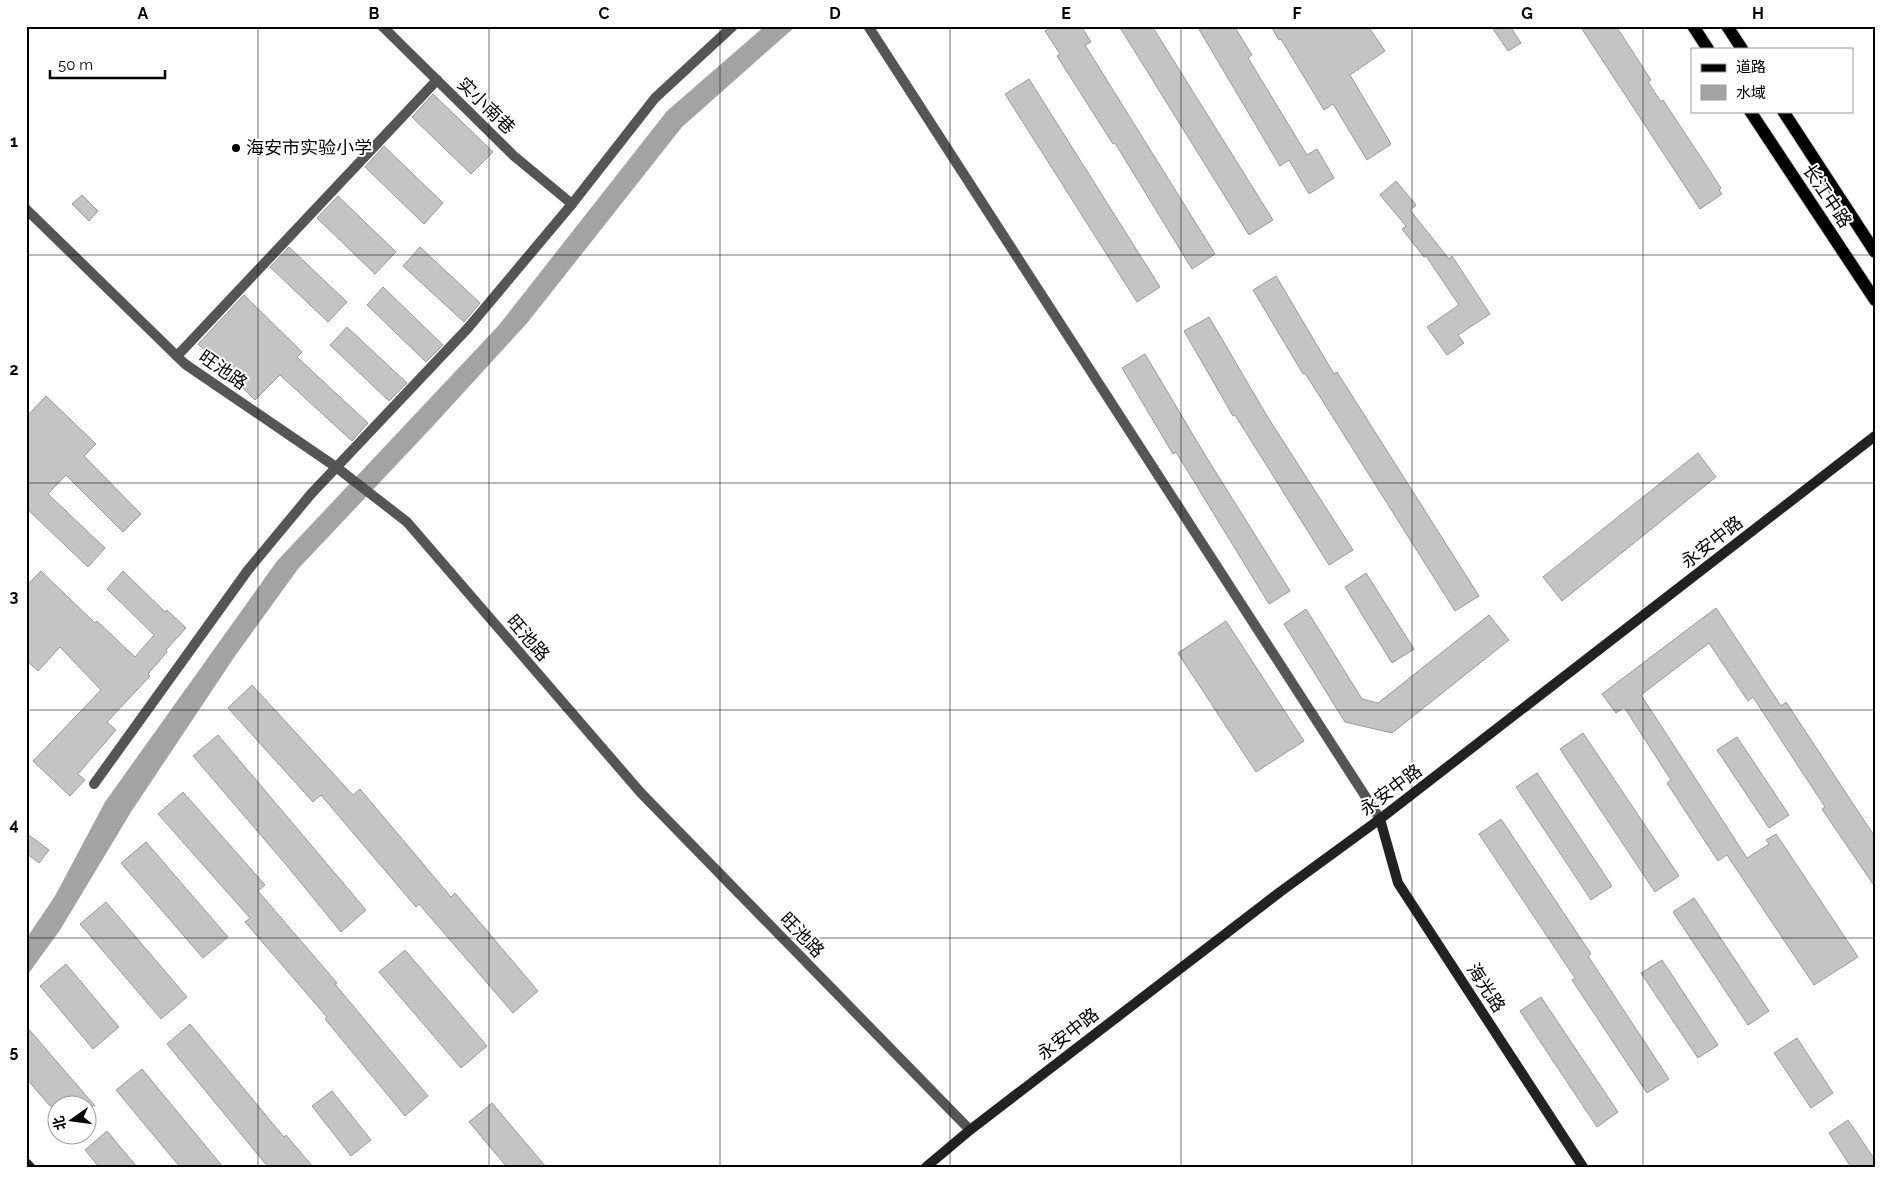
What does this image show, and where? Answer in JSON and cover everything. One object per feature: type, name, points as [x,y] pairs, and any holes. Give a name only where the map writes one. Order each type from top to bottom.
[{"type":"main road","points":[[1693,26],[1707,48]]},
{"type":"main road","points":[[1727,26],[1741,48]]},
{"type":"main road","name":"长江中路","points":[[1751,112],[1875,300]]},
{"type":"main road","name":"长江中路","points":[[1783,112],[1875,252]]},
{"type":"street","name":"实小南巷","points":[[382,26],[514,156],[572,204]]},
{"type":"street","points":[[94,784],[248,570],[311,494],[468,328],[572,204],[655,98],[733,26]]},
{"type":"street","points":[[868,26],[1380,819]]},
{"type":"street","points":[[177,356],[436,80]]},
{"type":"street","name":"旺池路","points":[[26,208],[185,364],[336,467],[407,522],[641,794],[970,1130]]},
{"type":"street","name":"永安中路","points":[[926,1167],[970,1130],[1280,892],[1380,819],[1875,436]]},
{"type":"street","name":"海光路","points":[[1380,819],[1398,884],[1583,1167]]},
{"type":"street","points":[[26,1163],[30,1167]]},
{"type":"water","points":[[765,26],[796,26],[682,127],[528,322],[298,569],[235,656],[131,812],[60,930],[26,977],[26,939],[55,896],[105,802],[277,561],[499,325],[667,111]]},
{"type":"building","points":[[1053,26],[1081,26],[1091,42],[1085,45],[1215,254],[1192,269],[1115,143],[1113,144],[1057,56],[1060,54],[1045,31]]},
{"type":"building","points":[[1119,26],[1152,26],[1273,220],[1249,235]]},
{"type":"building","points":[[1197,26],[1234,26],[1252,55],[1248,58],[1307,155],[1317,149],[1334,178],[1309,194],[1289,160],[1280,166]]},
{"type":"building","points":[[1271,26],[1368,26],[1385,51],[1350,75],[1391,144],[1367,160],[1333,104],[1324,110],[1281,39],[1279,40]]},
{"type":"building","points":[[1491,26],[1510,26],[1521,43],[1508,51]]},
{"type":"building","points":[[1580,26],[1616,26],[1651,80],[1648,82],[1661,102],[1663,100],[1721,188],[1719,190],[1722,194],[1700,209]]},
{"type":"building","points":[[1029,79],[1160,287],[1137,302],[1005,94]]},
{"type":"building","points":[[433,94],[493,152],[471,174],[412,117]]},
{"type":"building","points":[[384,146],[443,203],[424,224],[365,167]]},
{"type":"building","points":[[1396,181],[1416,205],[1410,210],[1449,259],[1452,256],[1490,314],[1458,335],[1464,343],[1447,355],[1427,327],[1459,305],[1426,256],[1424,257],[1402,229],[1406,226],[1380,195]]},
{"type":"building","points":[[82,195],[98,211],[89,221],[72,204]]},
{"type":"building","points":[[338,196],[396,252],[375,274],[317,218]]},
{"type":"building","points":[[289,247],[347,302],[328,322],[270,267]]},
{"type":"building","points":[[420,247],[480,303],[464,322],[403,266]]},
{"type":"building","points":[[1276,276],[1334,374],[1337,372],[1479,596],[1455,611],[1305,373],[1303,374],[1253,290]]},
{"type":"building","points":[[383,287],[443,345],[426,362],[367,305]]},
{"type":"building","points":[[244,295],[302,352],[297,357],[368,423],[352,441],[280,375],[255,400],[198,344]]},
{"type":"building","points":[[1209,317],[1267,416],[1353,550],[1329,565],[1235,415],[1233,416],[1184,331]]},
{"type":"building","points":[[347,327],[407,383],[389,401],[330,345]]},
{"type":"building","points":[[1145,354],[1205,455],[1290,591],[1269,604],[1176,452],[1173,454],[1122,368]]},
{"type":"building","points":[[46,396],[96,444],[84,456],[141,514],[123,532],[66,475],[48,494],[105,548],[88,567],[26,508],[26,417]]},
{"type":"building","points":[[1698,453],[1716,477],[1562,601],[1543,577]]},
{"type":"building","points":[[41,571],[95,623],[97,621],[135,657],[154,635],[107,589],[123,571],[165,612],[167,610],[186,628],[148,674],[150,676],[107,722],[116,730],[78,774],[85,780],[70,796],[33,761],[101,690],[60,647],[38,671],[26,660],[26,586]]},
{"type":"building","points":[[1366,573],[1414,649],[1392,663],[1345,587]]},
{"type":"building","points":[[1716,608],[1781,706],[1786,702],[1875,837],[1875,887],[1822,809],[1825,807],[1753,697],[1748,701],[1709,643],[1641,695],[1747,858],[1769,844],[1766,840],[1776,834],[1858,957],[1814,985],[1727,855],[1718,861],[1667,783],[1671,780],[1624,707],[1616,713],[1602,694]]},
{"type":"building","points":[[1306,609],[1362,699],[1378,703],[1489,615],[1509,640],[1392,733],[1345,722],[1284,624]]},
{"type":"building","points":[[1226,621],[1304,741],[1256,772],[1178,653]]},
{"type":"building","points":[[252,685],[353,795],[360,789],[451,897],[455,893],[538,991],[513,1013],[419,904],[416,907],[321,795],[313,802],[228,708]]},
{"type":"building","points":[[1583,733],[1679,876],[1655,892],[1560,749]]},
{"type":"building","points":[[218,735],[366,910],[341,932],[193,756]]},
{"type":"building","points":[[1737,737],[1789,815],[1769,828],[1717,750]]},
{"type":"building","points":[[1537,773],[1612,886],[1591,900],[1516,787]]},
{"type":"building","points":[[183,792],[265,885],[258,891],[337,983],[335,984],[428,1096],[405,1116],[325,1019],[327,1017],[245,922],[250,918],[158,814]]},
{"type":"building","points":[[1501,819],[1591,954],[1588,956],[1669,1079],[1647,1093],[1572,980],[1575,978],[1479,834]]},
{"type":"building","points":[[26,833],[49,850],[39,863],[26,853]]},
{"type":"building","points":[[146,842],[228,937],[203,958],[121,863]]},
{"type":"building","points":[[1694,898],[1769,1011],[1748,1025],[1673,912]]},
{"type":"building","points":[[106,902],[187,997],[161,1019],[80,924]]},
{"type":"building","points":[[405,950],[487,1046],[461,1068],[379,972]]},
{"type":"building","points":[[1662,960],[1718,1045],[1698,1058],[1641,973]]},
{"type":"building","points":[[66,964],[119,1027],[93,1049],[40,986]]},
{"type":"building","points":[[1541,997],[1618,1112],[1597,1127],[1520,1011]]},
{"type":"building","points":[[190,1024],[284,1137],[286,1135],[313,1167],[268,1167],[167,1044]]},
{"type":"building","points":[[26,1026],[86,1096],[48,1096],[48,1104],[26,1078]]},
{"type":"building","points":[[1797,1038],[1833,1093],[1811,1108],[1774,1053]]},
{"type":"building","points":[[142,1069],[223,1167],[180,1167],[116,1090]]},
{"type":"building","points":[[332,1091],[371,1140],[351,1156],[312,1106]]},
{"type":"building","points":[[492,1103],[546,1167],[507,1167],[469,1122]]},
{"type":"building","points":[[1848,1120],[1875,1160],[1875,1167],[1851,1167],[1829,1133]]},
{"type":"building","points":[[107,1131],[137,1167],[99,1167],[85,1150],[90,1146],[98,1146],[98,1139]]},
{"type":"place","name":"海安市实验小学","points":[[236,148]]}]
